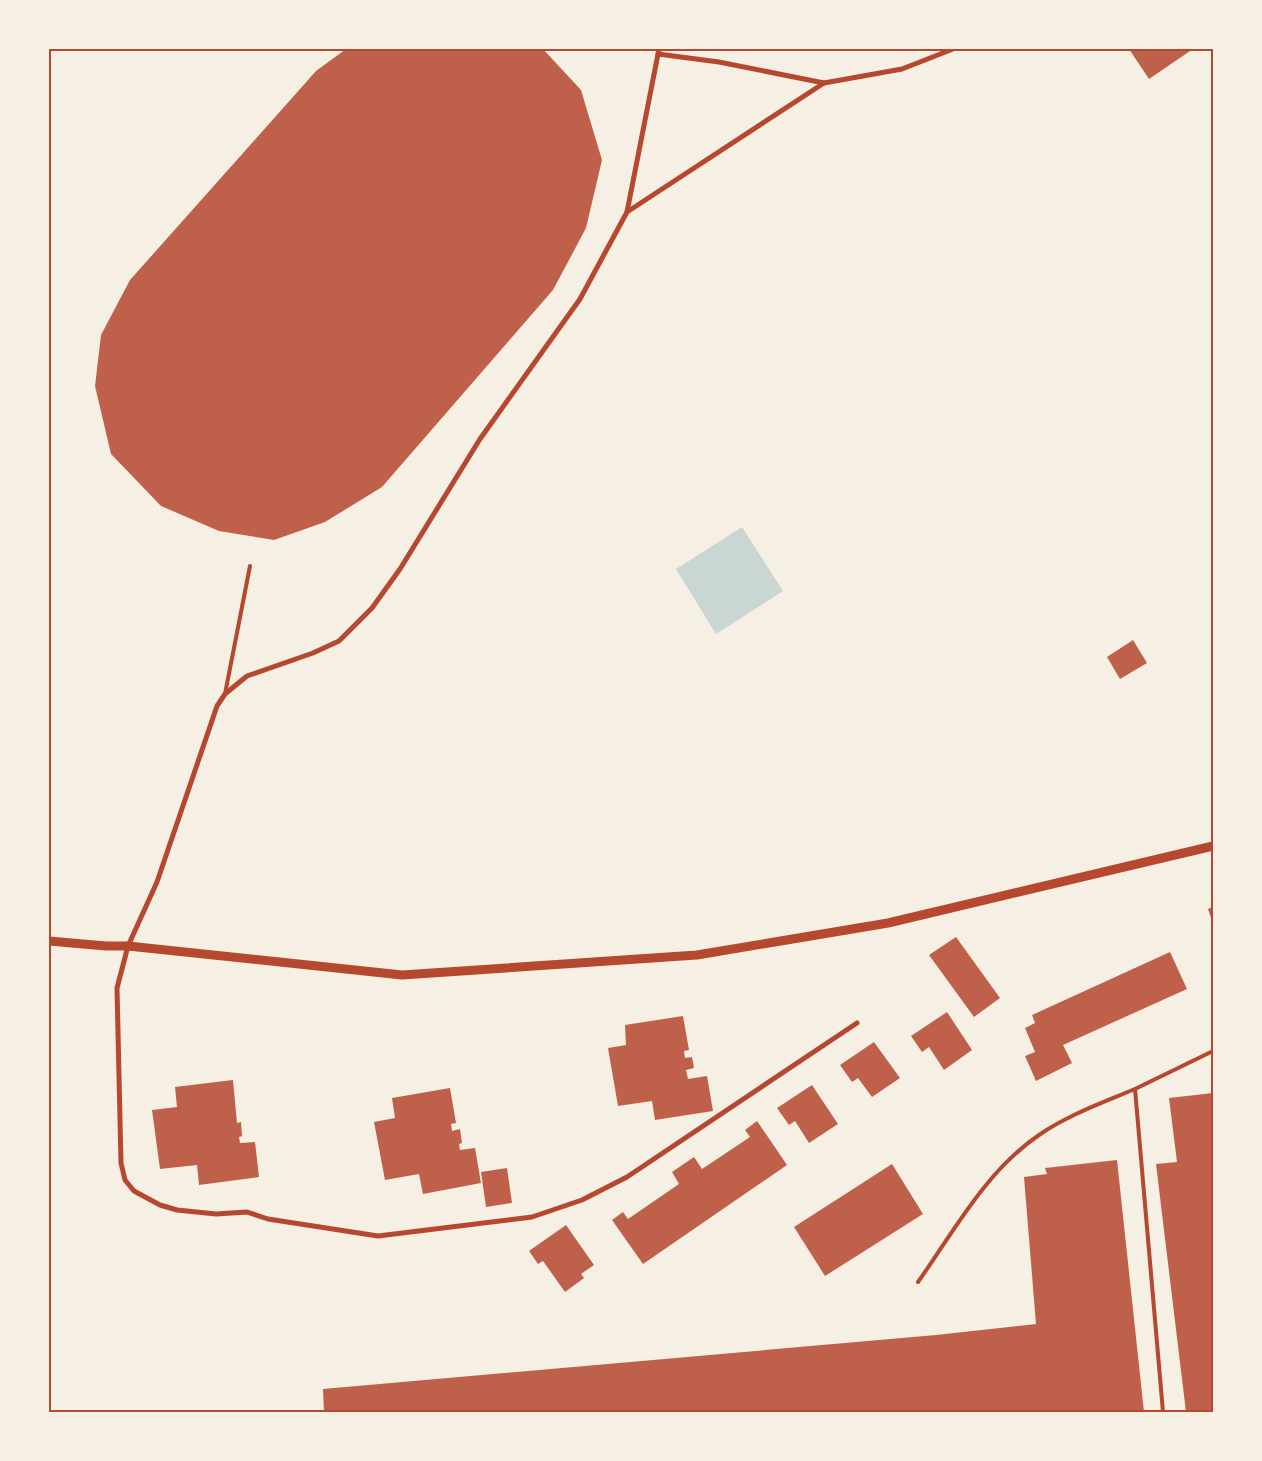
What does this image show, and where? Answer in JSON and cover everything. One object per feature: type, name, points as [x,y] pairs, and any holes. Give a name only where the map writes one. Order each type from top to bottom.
[{"type":"street","points":[[857,1023],[627,1177],[582,1200],[532,1217],[378,1236],[268,1219],[248,1212],[216,1214],[177,1210],[160,1205],[134,1191],[125,1180],[121,1163],[117,988],[128,946],[157,882],[217,706],[225,694],[247,676],[313,653],[339,641],[372,608],[400,569],[480,438],[580,299],[627,212],[659,52],[824,83],[902,69],[953,49]]},
{"type":"street","points":[[627,212],[824,83]]},
{"type":"street","points":[[49,941],[128,946],[402,975],[697,955],[888,923],[1213,846]]},
{"type":"lane","points":[[225,694],[250,566]]},
{"type":"lane","points":[[918,1282],[989,1180],[1017,1152],[1039,1135],[1080,1111],[1135,1089],[1213,1051]]},
{"type":"lane","points":[[1135,1089],[1163,1412]]},
{"type":"shaded area","points":[[742,527],[783,591],[716,634],[676,569]]},
{"type":"building","points":[[346,49],[543,49],[581,90],[602,160],[586,228],[553,290],[382,487],[325,522],[274,540],[219,531],[161,506],[111,454],[95,386],[101,335],[130,280],[316,71]]},
{"type":"building","points":[[1129,49],[1193,49],[1149,79]]},
{"type":"building","points":[[1133,640],[1147,663],[1120,679],[1107,657]]},
{"type":"building","points":[[1213,907],[1213,924],[1208,909]]},
{"type":"building","points":[[956,937],[1000,998],[974,1017],[929,955]]},
{"type":"building","points":[[1170,952],[1187,989],[1063,1045],[1072,1063],[1036,1081],[1025,1056],[1035,1052],[1025,1028],[1035,1023],[1032,1015]]},
{"type":"building","points":[[947,1012],[972,1050],[944,1070],[929,1047],[922,1052],[911,1036]]},
{"type":"building","points":[[683,1016],[689,1050],[684,1051],[685,1058],[692,1057],[694,1068],[686,1070],[688,1079],[707,1076],[713,1111],[655,1120],[652,1101],[618,1106],[608,1048],[626,1045],[625,1025]]},
{"type":"building","points":[[874,1042],[900,1078],[872,1097],[858,1078],[852,1082],[840,1065]]},
{"type":"building","points":[[233,1080],[237,1123],[241,1122],[242,1136],[239,1137],[240,1143],[255,1142],[259,1177],[199,1185],[197,1165],[160,1169],[152,1110],[177,1107],[175,1087]]},
{"type":"building","points":[[812,1085],[838,1124],[809,1143],[795,1121],[789,1125],[777,1108]]},
{"type":"building","points":[[450,1088],[456,1123],[451,1124],[452,1131],[460,1129],[462,1143],[459,1144],[460,1150],[475,1148],[481,1183],[423,1194],[419,1174],[385,1180],[374,1122],[395,1118],[392,1098]]},
{"type":"building","points":[[1213,1093],[1213,1412],[1186,1412],[1156,1164],[1177,1162],[1169,1098]]},
{"type":"building","points":[[757,1121],[787,1165],[643,1264],[612,1220],[623,1212],[628,1219],[679,1184],[672,1172],[694,1157],[702,1169],[750,1137],[745,1130]]},
{"type":"building","points":[[1117,1160],[1144,1412],[324,1412],[323,1389],[936,1335],[1036,1324],[1024,1177],[1047,1174],[1045,1168]]},
{"type":"building","points":[[892,1164],[923,1214],[825,1276],[794,1227]]},
{"type":"building","points":[[507,1168],[512,1203],[486,1207],[481,1172]]},
{"type":"building","points":[[566,1225],[594,1265],[581,1274],[584,1278],[565,1292],[543,1261],[538,1264],[529,1251]]}]
